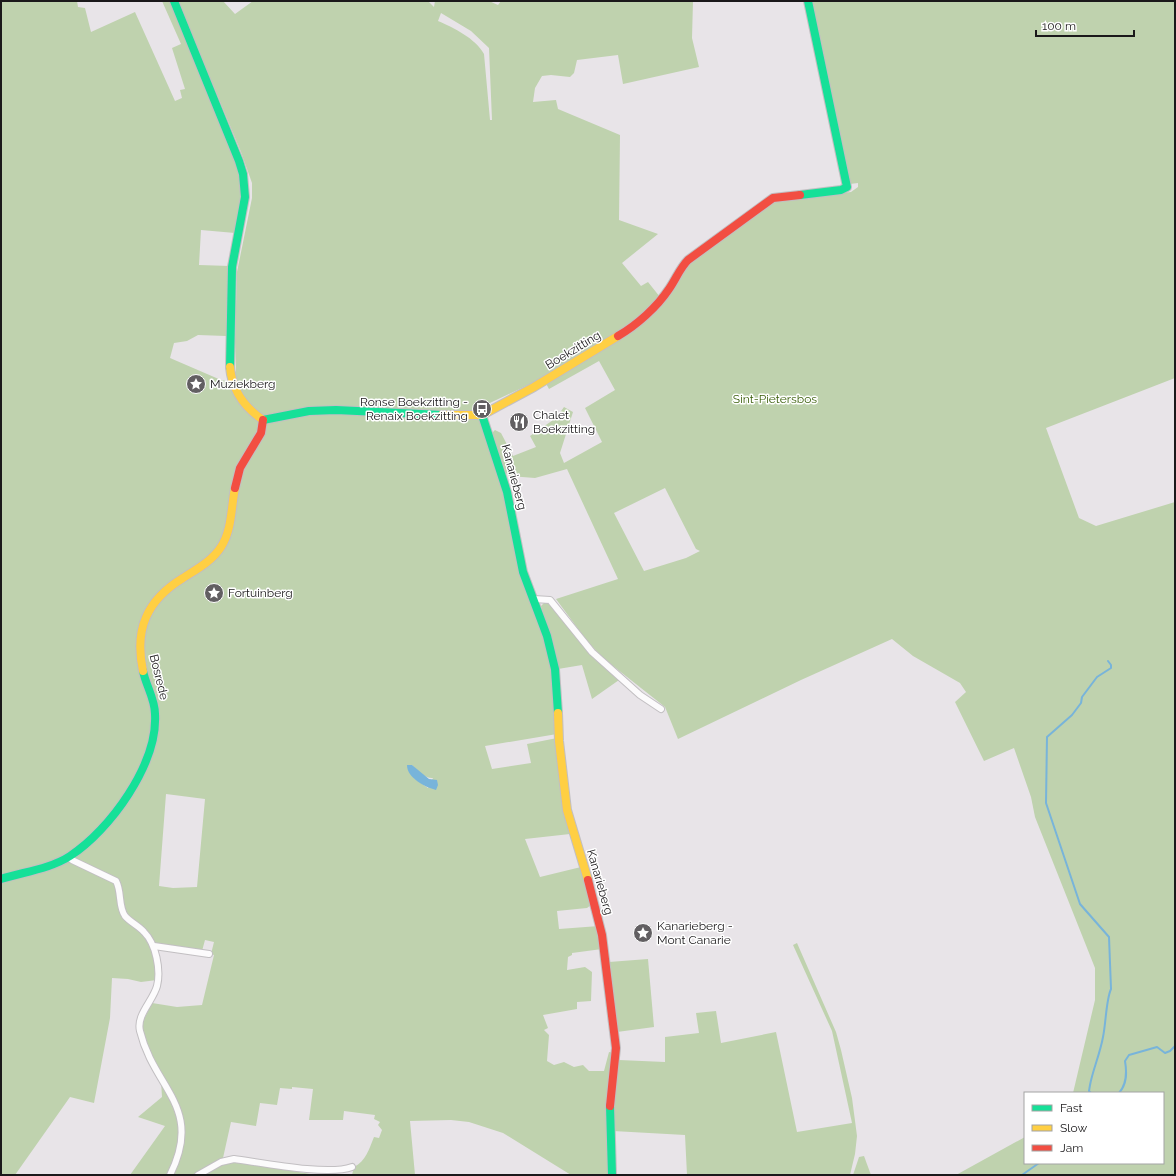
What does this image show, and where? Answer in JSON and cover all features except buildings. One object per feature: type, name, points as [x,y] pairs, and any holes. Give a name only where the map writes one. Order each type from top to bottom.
[{"type":"street","points":[[174,1],[239,161],[246,184],[246,200],[233,261],[229,373],[240,398],[256,416],[263,420]]},
{"type":"street","name":"Boekzitting","points":[[263,420],[309,411],[336,410],[470,416],[482,415],[553,376],[628,330],[649,312],[669,290],[683,264],[773,198],[841,190],[848,187],[808,1]]},
{"type":"street","name":"Kanarieberg","points":[[482,415],[507,492],[523,572],[534,599],[546,636],[558,686],[559,741],[567,810],[596,904],[604,948],[616,1054],[610,1110],[612,1175]]},
{"type":"street","name":"Bosrede","points":[[1,879],[69,857],[109,823],[140,776],[154,734],[156,716],[141,658],[141,635],[145,619],[153,603],[163,592],[202,566],[220,547],[230,522],[237,476],[242,464],[263,429],[263,420]]},
{"type":"street","points":[[534,599],[550,600],[592,652],[640,695],[661,709]]},
{"type":"street","points":[[69,857],[72,860],[116,881],[119,886],[126,916],[143,930],[154,946],[158,972],[158,984],[150,1003],[140,1019],[140,1026],[149,1054],[166,1085],[181,1119],[180,1144],[170,1175]]},
{"type":"street","points":[[154,946],[209,954]]},
{"type":"street","points":[[198,1175],[221,1162],[234,1159],[320,1174],[336,1173],[352,1167]]},
{"type":"green space","name":"Sint-Pietersbos","points":[[1,1],[77,1],[78,7],[85,8],[91,32],[135,12],[175,101],[182,98],[180,90],[185,89],[172,48],[181,44],[162,1],[223,1],[235,14],[253,1],[428,1],[434,7],[435,1],[489,1],[498,5],[501,1],[693,1],[692,38],[699,67],[623,84],[618,55],[577,60],[574,73],[570,77],[551,75],[542,76],[535,88],[533,102],[556,100],[558,109],[620,135],[619,220],[658,234],[622,263],[641,286],[648,282],[660,297],[670,287],[675,288],[681,274],[691,261],[772,201],[851,192],[858,187],[858,183],[850,184],[810,1],[1175,1],[1175,378],[1046,428],[1079,518],[1096,526],[1175,502],[1175,1175],[956,1175],[1024,1138],[1024,1164],[1164,1164],[1164,1092],[1073,1092],[1095,1000],[1095,968],[1035,817],[1031,797],[1014,748],[984,761],[955,702],[966,692],[960,683],[913,656],[892,639],[801,680],[678,739],[665,707],[603,658],[587,641],[556,599],[618,579],[567,469],[535,478],[509,476],[504,471],[492,433],[495,430],[501,433],[513,456],[536,447],[530,436],[556,418],[564,407],[573,412],[560,453],[564,463],[602,442],[585,408],[615,390],[599,361],[549,389],[543,378],[477,409],[504,490],[558,694],[557,734],[485,746],[492,769],[531,763],[527,744],[557,738],[566,822],[570,834],[525,839],[540,877],[581,867],[591,905],[587,908],[557,911],[559,929],[599,926],[602,949],[572,953],[572,955],[568,957],[567,970],[585,967],[592,972],[591,1001],[577,1002],[577,1009],[543,1015],[548,1028],[544,1030],[549,1035],[547,1061],[554,1065],[564,1062],[574,1067],[583,1065],[589,1071],[604,1071],[609,1052],[614,1053],[609,1175],[571,1175],[503,1133],[469,1122],[451,1120],[410,1121],[415,1175],[352,1175],[354,1167],[364,1158],[374,1137],[379,1138],[382,1130],[378,1125],[380,1122],[374,1119],[375,1115],[344,1111],[343,1120],[309,1120],[313,1089],[292,1087],[292,1089],[280,1088],[277,1105],[260,1103],[256,1126],[231,1122],[223,1158],[195,1175],[171,1175],[183,1126],[143,1036],[142,1023],[152,1003],[177,1007],[202,1005],[214,955],[211,954],[214,942],[205,940],[202,951],[155,944],[128,914],[125,916],[148,939],[155,960],[157,980],[141,982],[112,978],[110,1018],[94,1103],[70,1097],[15,1175],[1,1175]],"holes":[[[441,13],[471,31],[489,48],[492,120],[490,120],[484,54],[470,38],[438,21]],[[203,61],[241,152],[252,183],[252,198],[237,272],[235,341],[236,371],[227,381],[221,380],[170,358],[174,343],[187,341],[198,335],[226,336],[230,266],[199,265],[201,230],[235,233],[244,184],[195,64]],[[665,488],[696,549],[700,551],[686,558],[644,571],[614,513]],[[412,765],[424,776],[433,778],[428,788],[414,778]],[[166,794],[205,799],[197,887],[173,888],[159,886]]]},
{"type":"green space","points":[[545,602],[549,602],[619,680],[592,699],[582,665],[558,669],[541,606]]},
{"type":"green space","points":[[797,943],[836,1032],[852,1098],[857,1136],[855,1154],[850,1175],[687,1175],[685,1135],[613,1131],[613,1110],[619,1060],[665,1062],[665,1037],[699,1033],[696,1013],[716,1011],[721,1043],[776,1032],[797,1132],[852,1123],[832,1031],[793,945]]},
{"type":"green space","points":[[648,959],[654,1027],[617,1032],[609,962]]},
{"type":"green space","points":[[161,1081],[180,1120],[178,1149],[168,1175],[130,1175],[165,1126],[138,1117],[162,1097]]},
{"type":"green space","points":[[864,1156],[871,1175],[853,1175],[859,1157]]},
{"type":"green space","points":[[231,1161],[317,1175],[201,1175],[216,1166]]},
{"type":"water","points":[[407,765],[412,765],[429,779],[437,780],[438,785],[436,790],[427,787],[413,778]]},
{"type":"waterway","points":[[1090,1092],[1090,1085],[1102,1043],[1108,999],[1111,989],[1109,937],[1080,904],[1046,803],[1047,737],[1072,715],[1081,703],[1082,697],[1097,677],[1111,668],[1108,661]]},
{"type":"waterway","points":[[1120,1092],[1125,1082],[1125,1061],[1129,1055],[1157,1047],[1165,1053],[1170,1051],[1175,1046]]},
{"type":"waterway","points":[[1022,1175],[1038,1164]]},
{"type":"traffic: fast","points":[[174,1],[243,174],[245,197],[232,267],[230,367]]},
{"type":"traffic: fast","points":[[800,195],[841,190],[847,187],[808,1]]},
{"type":"traffic: fast","points":[[263,420],[309,411],[336,410],[442,415]]},
{"type":"traffic: fast","points":[[482,415],[507,492],[523,572],[547,636],[555,669],[558,713]]},
{"type":"traffic: fast","points":[[1,879],[45,867],[70,856],[101,830],[129,794],[149,754],[154,733],[155,708],[143,671]]},
{"type":"traffic: fast","points":[[610,1106],[612,1175]]},
{"type":"traffic: slow","points":[[442,415],[482,415],[534,387],[618,336]]},
{"type":"traffic: slow","points":[[230,367],[233,384],[240,398],[250,410],[263,420]]},
{"type":"traffic: slow","points":[[143,671],[140,642],[146,617],[160,596],[183,578],[209,561],[221,547],[225,540],[229,526],[235,488]]},
{"type":"traffic: slow","points":[[558,713],[559,741],[567,810],[588,880]]},
{"type":"traffic: jam","points":[[618,336],[653,309],[669,289],[688,260],[773,198],[800,195]]},
{"type":"traffic: jam","points":[[235,488],[240,468],[261,433],[263,420]]},
{"type":"traffic: jam","points":[[588,880],[602,935],[616,1048],[610,1106]]},
{"type":"place","name":"Muziekberg","points":[[196,384]]},
{"type":"place","name":"Ronse Boekzitting - Renaix Boekzitting","points":[[482,409]]},
{"type":"place","name":"Chalet Boekzitting","points":[[519,422]]},
{"type":"place","name":"Fortuinberg","points":[[214,593]]},
{"type":"place","name":"Kanarieberg - Mont Canarie","points":[[643,933]]}]
